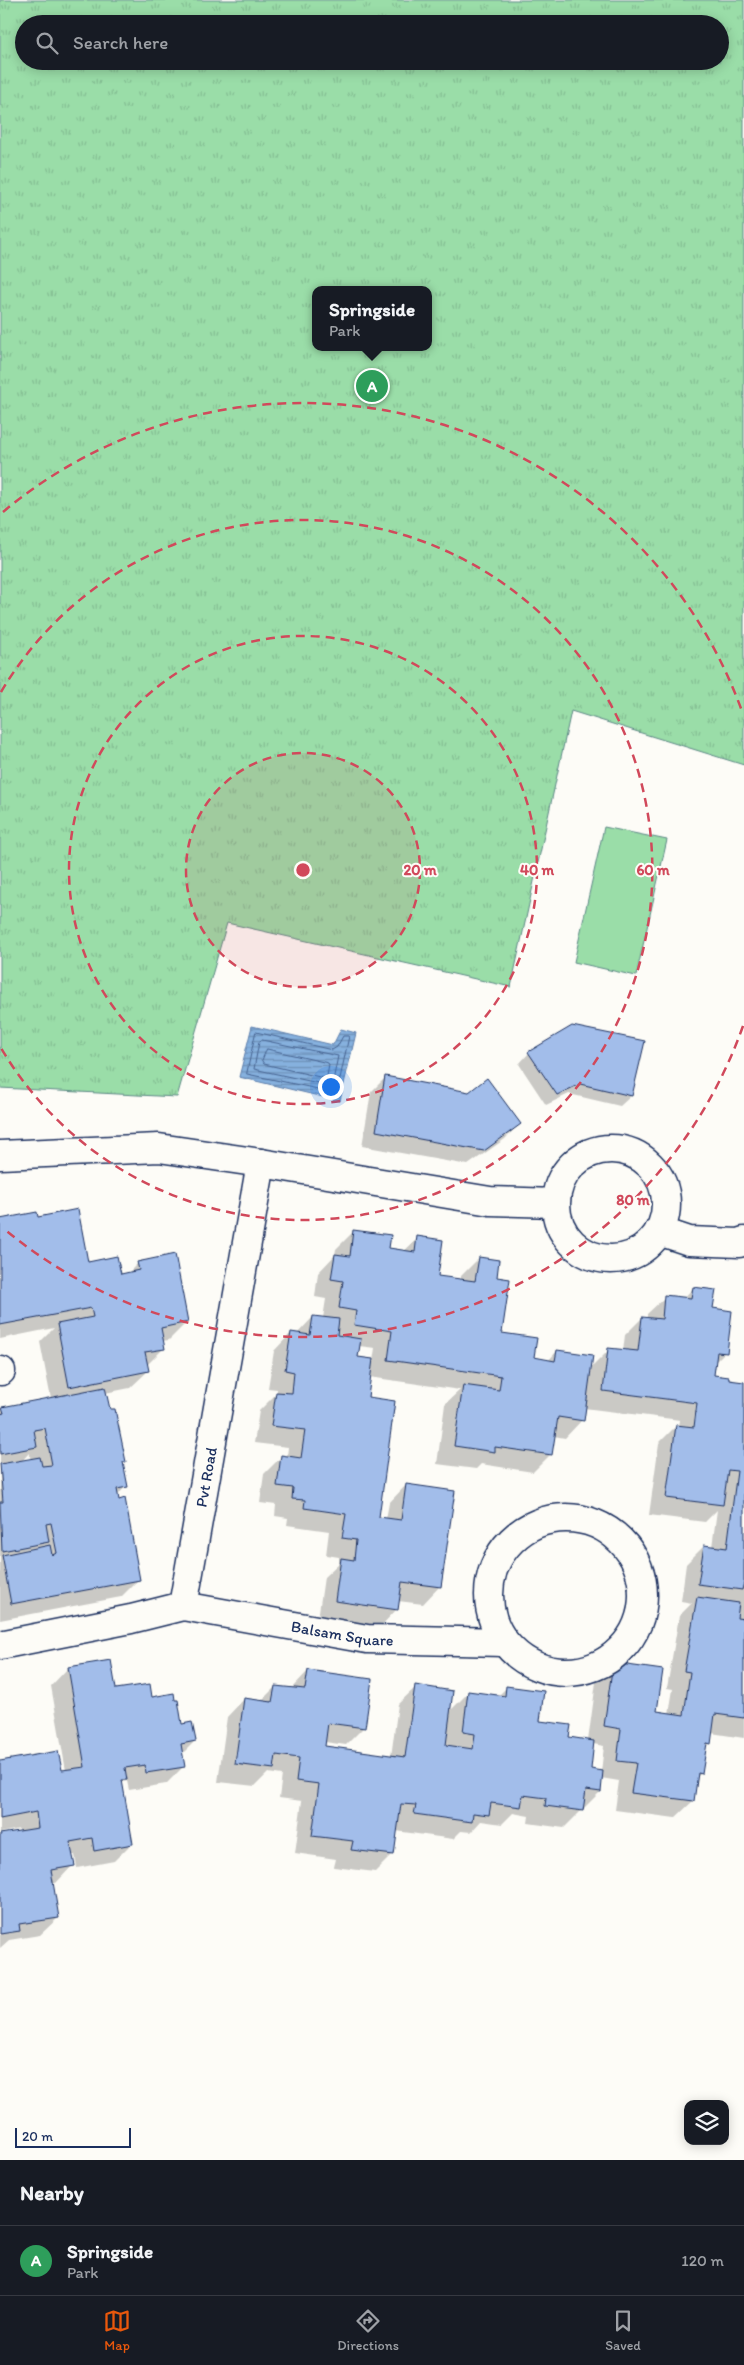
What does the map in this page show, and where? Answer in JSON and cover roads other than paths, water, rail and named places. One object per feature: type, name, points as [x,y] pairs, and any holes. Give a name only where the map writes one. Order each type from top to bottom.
[{"type":"lane","points":[[0,1156],[160,1148],[261,1163],[490,1202],[555,1203]]},
{"type":"lane","points":[[616,1149],[634,1153],[650,1164],[660,1178],[666,1196],[666,1214],[659,1231],[648,1246],[632,1255],[615,1260],[596,1258],[580,1250],[566,1237],[558,1221],[555,1203],[558,1185],[568,1169],[582,1157],[598,1150],[616,1149]]},
{"type":"lane","name":"Pvt Road","points":[[183,1606],[261,1163]]},
{"type":"lane","points":[[659,1231],[689,1241],[739,1243],[744,1241]]},
{"type":"lane","points":[[572,1518],[597,1524],[618,1538],[634,1558],[643,1582],[643,1608],[635,1632],[619,1653],[597,1667],[572,1673],[546,1670],[522,1660],[504,1642],[492,1620],[488,1594],[492,1570],[505,1547],[523,1530],[547,1520],[572,1518]]},
{"type":"lane","points":[[0,1645],[132,1619],[183,1606]]},
{"type":"lane","name":"Balsam Square","points":[[183,1606],[367,1639],[504,1642]]},
{"type":"water","points":[[252,1026],[333,1045],[341,1029],[356,1033],[340,1101],[239,1077]]},
{"type":"place","name":"Springside","points":[[372,386]]}]
